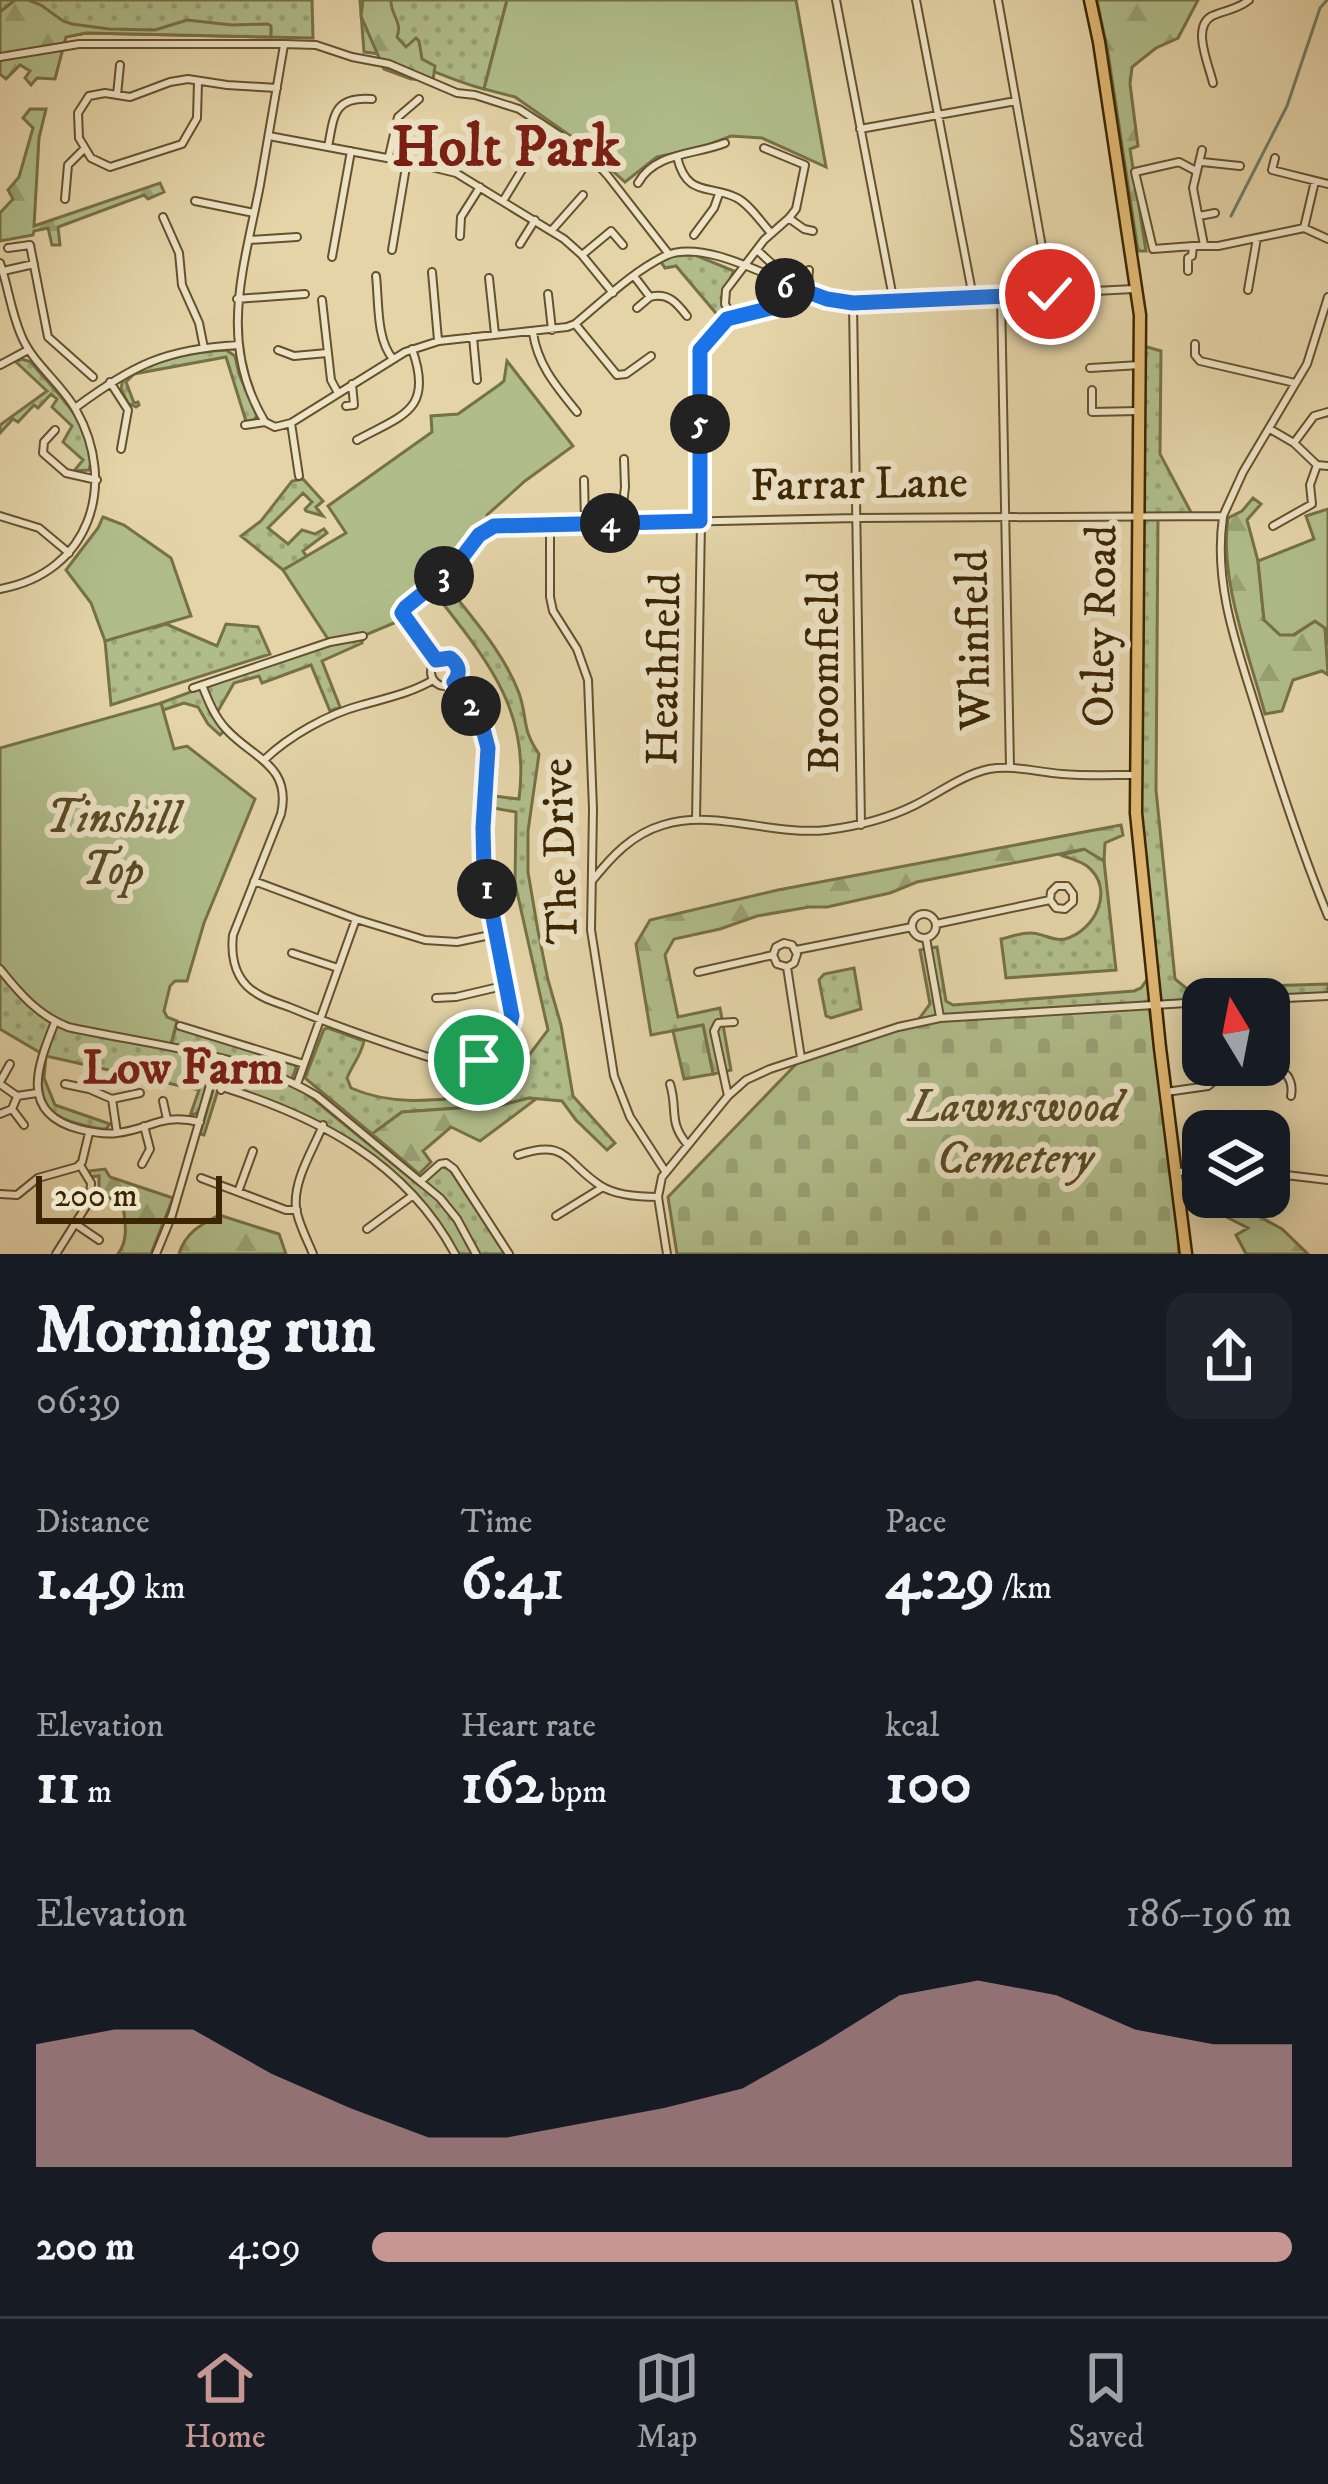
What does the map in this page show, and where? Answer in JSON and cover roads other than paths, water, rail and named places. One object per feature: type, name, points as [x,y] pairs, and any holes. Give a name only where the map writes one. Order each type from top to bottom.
[{"type":"highway","name":"Otley Road","points":[[1090,0],[1138,288],[1136,813],[1186,1254]]},
{"type":"street","points":[[836,0],[894,303]]},
{"type":"street","points":[[916,0],[973,298]]},
{"type":"street","points":[[998,0],[1050,294]]},
{"type":"street","points":[[1213,83],[1201,32],[1204,22],[1249,0]]},
{"type":"street","points":[[0,57],[79,44],[284,44],[316,45],[389,64],[457,93],[519,109],[588,154],[668,254]]},
{"type":"street","points":[[284,44],[237,299],[242,373],[266,422],[275,427],[291,423],[412,349],[439,341],[574,324],[668,254],[688,250],[827,299],[853,303],[1138,288]]},
{"type":"street","points":[[117,95],[120,65]]},
{"type":"street","points":[[198,81],[197,118],[182,144],[110,167],[84,149],[77,129],[80,105],[95,93],[139,95],[179,79],[277,88]]},
{"type":"street","points":[[328,147],[339,107],[355,98],[372,99]]},
{"type":"street","points":[[389,158],[398,117],[419,98]]},
{"type":"street","points":[[860,129],[1016,101]]},
{"type":"street","points":[[269,136],[448,171],[552,230],[582,255],[613,293]]},
{"type":"street","points":[[448,171],[454,154],[472,140]]},
{"type":"street","points":[[638,184],[658,161],[725,143]]},
{"type":"street","points":[[764,148],[805,165],[799,202],[730,283],[724,297],[732,316],[775,307],[786,284]]},
{"type":"street","points":[[65,200],[68,165],[84,149]]},
{"type":"street","points":[[1202,150],[1192,188],[1204,245]]},
{"type":"street","points":[[332,257],[350,151]]},
{"type":"street","points":[[677,157],[695,186],[743,202],[771,233]]},
{"type":"street","points":[[1275,158],[1272,170],[1328,184]]},
{"type":"street","points":[[503,201],[528,160]]},
{"type":"street","points":[[392,250],[407,161]]},
{"type":"street","points":[[1196,171],[1179,162],[1135,172],[1153,249],[1217,246],[1304,228],[1328,239]]},
{"type":"street","points":[[1201,162],[1240,166]]},
{"type":"street","points":[[1304,228],[1315,181]]},
{"type":"street","points":[[460,236],[460,217],[480,187]]},
{"type":"street","points":[[694,235],[719,194]]},
{"type":"street","points":[[552,230],[583,195]]},
{"type":"street","points":[[195,201],[254,213]]},
{"type":"street","points":[[1199,216],[1215,213]]},
{"type":"street","points":[[163,217],[179,254],[182,285],[204,348]]},
{"type":"street","points":[[789,218],[813,231]]},
{"type":"street","points":[[520,244],[536,220]]},
{"type":"street","points":[[602,220],[623,245]]},
{"type":"street","points":[[582,255],[611,231]]},
{"type":"street","points":[[249,240],[297,237]]},
{"type":"street","points":[[1249,290],[1257,238]]},
{"type":"street","points":[[8,248],[30,244],[48,337],[93,377]]},
{"type":"street","points":[[1187,271],[1193,246]]},
{"type":"street","points":[[757,250],[781,274],[808,281],[809,270]]},
{"type":"street","points":[[0,589],[37,578],[69,553],[89,518],[97,480],[90,438],[75,408],[21,337],[1,267],[34,264]]},
{"type":"street","points":[[432,272],[439,341]]},
{"type":"street","points":[[376,276],[382,339],[394,359]]},
{"type":"street","points":[[634,277],[650,298]]},
{"type":"street","points":[[489,278],[496,335]]},
{"type":"street","points":[[237,299],[304,294]]},
{"type":"street","points":[[548,294],[552,330]]},
{"type":"street","points":[[637,308],[661,296],[670,298],[687,316]]},
{"type":"street","name":"Whinfield","points":[[1000,296],[1010,767]]},
{"type":"street","points":[[1328,297],[1296,384],[1223,516],[1218,549],[1227,608],[1271,756],[1328,916]]},
{"type":"street","points":[[322,300],[331,380],[338,393]]},
{"type":"street","name":"Broomfield","points":[[853,303],[861,825]]},
{"type":"street","name":"Heathfield","points":[[696,820],[699,355],[732,316]]},
{"type":"street","points":[[574,324],[617,375],[651,356]]},
{"type":"street","points":[[532,332],[544,370],[577,412]]},
{"type":"street","points":[[473,338],[477,380]]},
{"type":"street","points":[[1195,344],[1200,361],[1296,384]]},
{"type":"street","points":[[75,408],[142,364],[173,353],[238,345]]},
{"type":"street","points":[[0,365],[29,349]]},
{"type":"street","points":[[357,440],[415,404],[419,382],[412,349]]},
{"type":"street","points":[[278,350],[294,356],[328,353]]},
{"type":"street","points":[[1090,368],[1140,365]]},
{"type":"street","points":[[110,382],[128,410],[121,449]]},
{"type":"street","points":[[346,406],[354,405],[352,384]]},
{"type":"street","points":[[1092,390],[1092,412],[1140,411]]},
{"type":"street","points":[[1294,443],[1313,416],[1328,412]]},
{"type":"street","points":[[245,425],[266,422]]},
{"type":"street","points":[[291,423],[299,476]]},
{"type":"street","points":[[1270,429],[1317,465],[1328,466]]},
{"type":"street","points":[[55,430],[44,442],[43,453],[66,472],[97,480]]},
{"type":"street","points":[[621,523],[624,460]]},
{"type":"street","points":[[1273,526],[1312,504],[1310,485],[1317,465]]},
{"type":"street","points":[[584,481],[585,523]]},
{"type":"street","points":[[0,516],[39,528],[69,553]]},
{"type":"street","name":"Farrar Lane","points":[[436,660],[402,613],[454,568],[479,535],[494,526],[1223,516]]},
{"type":"street","name":"The Drive","points":[[550,523],[550,597],[588,680],[591,931],[614,1076],[630,1117],[664,1171]]},
{"type":"street","points":[[193,688],[330,642],[363,636]]},
{"type":"street","points":[[450,658],[457,665],[454,682],[446,686],[434,680],[431,668],[436,660],[450,658]]},
{"type":"street","points":[[263,760],[284,743],[341,713],[411,692],[434,680]]},
{"type":"street","points":[[202,685],[222,725],[263,760],[281,783],[283,805],[233,934],[232,955],[245,985],[262,997],[321,1020],[446,1063],[467,1064],[492,1053],[506,1036],[512,1016],[483,851],[488,748],[482,725],[454,682]]},
{"type":"street","points":[[590,884],[640,835],[663,825],[696,820],[821,830],[861,825],[913,806],[970,775],[1010,767],[1084,776],[1136,775]]},
{"type":"street","points":[[591,855],[606,864]]},
{"type":"street","points":[[254,881],[406,936],[440,942],[495,934]]},
{"type":"street","points":[[936,924],[1050,900]]},
{"type":"street","points":[[921,914],[932,916],[936,924],[935,932],[926,938],[915,934],[912,927],[921,914]]},
{"type":"street","points":[[296,1084],[356,919]]},
{"type":"street","points":[[796,950],[912,927]]},
{"type":"street","points":[[926,938],[940,1018]]},
{"type":"street","points":[[784,943],[796,950],[794,963],[787,967],[777,964],[773,956],[784,943]]},
{"type":"street","points":[[292,952],[338,968]]},
{"type":"street","points":[[698,972],[773,956]]},
{"type":"street","points":[[787,967],[801,1059]]},
{"type":"street","points":[[0,969],[29,1004],[55,1022],[279,1075],[317,1096],[421,1181],[458,1220],[476,1254]]},
{"type":"street","points":[[436,998],[507,986]]},
{"type":"street","points":[[1290,998],[1328,996]]},
{"type":"street","points":[[667,1254],[658,1197],[664,1171],[746,1080],[898,1027],[940,1018],[1182,1003]]},
{"type":"street","points":[[55,1022],[39,1066],[37,1093],[55,1120],[89,1132],[117,1133],[166,1119],[200,1122]]},
{"type":"street","points":[[728,1096],[714,1030],[718,1023],[734,1022]]},
{"type":"street","points":[[180,1026],[304,1064]]},
{"type":"street","points":[[156,1254],[172,1216],[218,1058]]},
{"type":"street","points":[[10,1064],[0,1083],[17,1096],[37,1093]]},
{"type":"street","points":[[1290,1079],[1291,1096]]},
{"type":"street","points":[[64,1084],[112,1099],[140,1093]]},
{"type":"street","points":[[670,1084],[674,1126],[687,1144]]},
{"type":"street","points":[[1166,1092],[1208,1086]]},
{"type":"street","points":[[221,1090],[268,1101],[364,1150],[435,1222],[454,1254]]},
{"type":"street","points":[[0,1114],[12,1109],[17,1096]]},
{"type":"street","points":[[112,1099],[117,1133]]},
{"type":"street","points":[[163,1101],[166,1119]]},
{"type":"street","points":[[12,1109],[24,1125]]},
{"type":"street","points":[[142,1164],[154,1149],[144,1126]]},
{"type":"street","points":[[313,1254],[297,1210],[298,1186],[323,1126]]},
{"type":"street","points":[[0,1194],[17,1195],[38,1178],[80,1165],[89,1132]]},
{"type":"street","points":[[518,1155],[554,1150],[603,1187],[658,1197]]},
{"type":"street","points":[[238,1192],[253,1151]]},
{"type":"street","points":[[421,1181],[446,1162],[508,1254]]},
{"type":"street","points":[[56,1254],[90,1200],[88,1177],[80,1165]]},
{"type":"street","points":[[1176,1172],[1182,1172]]},
{"type":"street","points":[[1290,1175],[1328,1180]]},
{"type":"street","points":[[201,1178],[297,1210]]},
{"type":"street","points":[[556,1216],[603,1187]]},
{"type":"street","points":[[367,1229],[412,1196]]},
{"type":"street","points":[[74,1223],[99,1240]]},
{"type":"waterway","points":[[1231,216],[1287,106],[1320,8],[1327,0]]},
{"type":"district","name":"Holt Park","points":[[506,148]]},
{"type":"district","name":"Low Farm","points":[[183,1069]]},
{"type":"park label","name":"Tinshill Top","points":[[112,845]]},
{"type":"park label","name":"Lawnswood Cemetery","points":[[1015,1134]]}]
